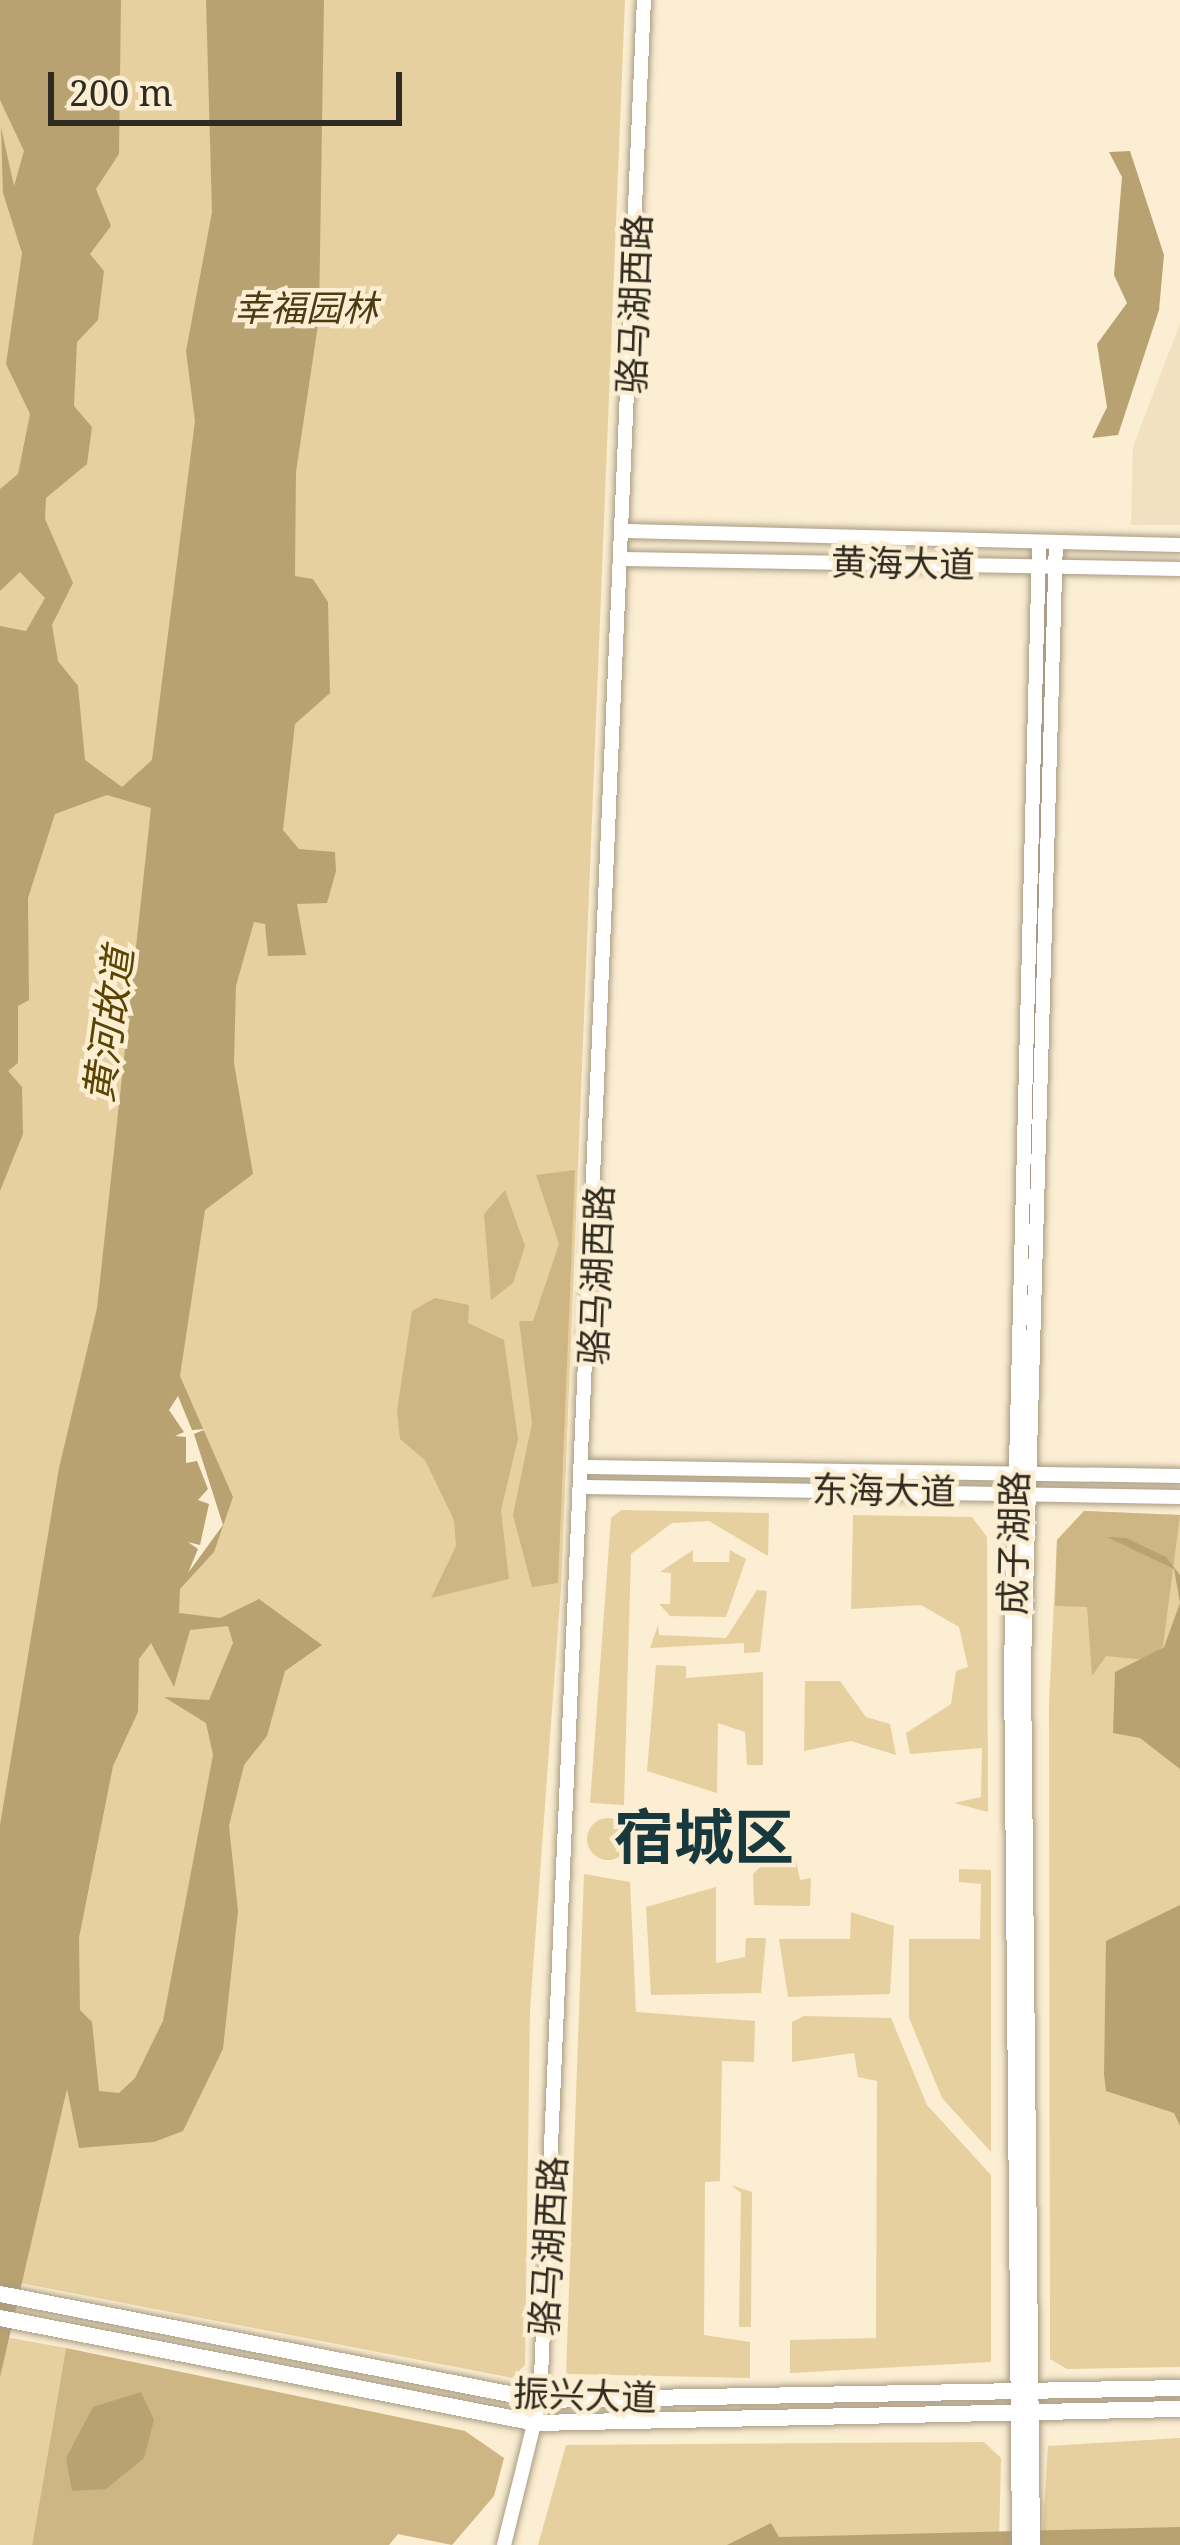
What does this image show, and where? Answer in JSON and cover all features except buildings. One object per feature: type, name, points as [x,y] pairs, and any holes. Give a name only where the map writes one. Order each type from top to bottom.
[{"type":"main road","name":"振兴大道","points":[[0,2294],[540,2401],[1180,2387]]},
{"type":"main road","name":"振兴大道","points":[[0,2318],[536,2422],[1180,2409]]},
{"type":"street","name":"骆马湖西路","points":[[504,2545],[540,2401],[588,1467],[644,0]]},
{"type":"street","name":"黄海大道","points":[[627,531],[1180,545]]},
{"type":"street","name":"成子湖路","points":[[1019,2545],[1027,2494],[1029,2412],[1020,1473],[1038,566],[1047,542]]},
{"type":"street","name":"成子湖路","points":[[1020,1473],[1055,566],[1047,542]]},
{"type":"street","name":"黄海大道","points":[[626,559],[1180,568]]},
{"type":"street","name":"东海大道","points":[[588,1467],[1180,1476]]},
{"type":"street","name":"东海大道","points":[[587,1487],[1180,1497]]},
{"type":"street","name":"成子湖路","points":[[1027,2494],[1033,2545]]},
{"type":"shaded area","points":[[0,0],[121,0],[119,154],[96,189],[111,226],[90,254],[104,271],[98,320],[77,342],[74,406],[92,427],[87,464],[46,498],[45,519],[73,583],[52,625],[58,661],[78,686],[85,760],[122,787],[152,760],[195,421],[186,351],[212,212],[206,0],[324,0],[319,318],[296,472],[295,576],[313,579],[328,602],[330,693],[295,724],[283,830],[299,849],[335,852],[336,871],[327,903],[297,904],[306,955],[268,956],[265,924],[254,922],[236,986],[234,1063],[253,1174],[205,1210],[180,1376],[233,1497],[214,1552],[180,1589],[179,1613],[220,1618],[259,1599],[322,1645],[285,1671],[267,1736],[244,1765],[229,1826],[238,1911],[223,2049],[183,2131],[154,2142],[79,2148],[67,2089],[0,2377],[0,1825],[59,1468],[97,1308],[151,808],[107,795],[55,814],[28,898],[29,1000],[18,1006],[18,1063],[8,1071],[22,1087],[23,1134],[0,1191],[0,626],[26,631],[45,598],[20,572],[0,591],[0,489],[18,474],[30,414],[6,364],[22,253],[3,193],[1,127],[14,186],[24,151],[0,100]],"holes":[[[228,1626],[233,1643],[209,1700],[164,1697],[206,1723],[213,1755],[163,2021],[135,2078],[119,2093],[99,2091],[92,2022],[80,2010],[79,1938],[113,1766],[138,1712],[139,1659],[151,1643],[174,1687],[190,1630]]]},
{"type":"shaded area","points":[[1130,151],[1164,255],[1159,310],[1118,435],[1092,438],[1107,407],[1097,344],[1127,303],[1114,275],[1122,177],[1109,152]]},
{"type":"shaded area","points":[[1180,323],[1180,525],[1131,525],[1133,447]]},
{"type":"shaded area","points":[[575,1170],[558,1583],[532,1587],[513,1515],[532,1423],[519,1321],[533,1321],[559,1244],[536,1175]]},
{"type":"shaded area","points":[[505,1190],[525,1246],[513,1283],[491,1300],[484,1214]]},
{"type":"shaded area","points":[[435,1298],[469,1305],[468,1323],[504,1340],[518,1439],[501,1510],[509,1579],[431,1598],[456,1546],[454,1520],[425,1460],[400,1439],[397,1411],[412,1311]]},
{"type":"shaded area","points":[[1084,1511],[1180,1515],[1163,1646],[1147,1660],[1106,1656],[1092,1676],[1087,1607],[1055,1606],[1057,1540]]},
{"type":"shaded area","points":[[1107,1537],[1126,1538],[1166,1557],[1180,1575],[1180,1603],[1174,1569]]},
{"type":"shaded area","points":[[1180,1603],[1180,1769],[1140,1738],[1113,1733],[1115,1672],[1164,1647]]},
{"type":"shaded area","points":[[1180,1905],[1180,2126],[1174,2113],[1106,2091],[1104,2074],[1106,1941]]},
{"type":"shaded area","points":[[66,2348],[465,2431],[504,2458],[494,2496],[452,2545],[398,2534],[389,2545],[32,2545]]},
{"type":"shaded area","points":[[141,2392],[154,2420],[144,2458],[106,2489],[72,2491],[66,2458],[93,2407]]},
{"type":"shaded area","points":[[771,2523],[779,2537],[1180,2527],[1180,2545],[727,2545]]},
{"type":"green space","name":"幸福园林","points":[[0,0],[625,0],[561,1587],[530,2010],[525,2365],[512,2378],[0,2279]]},
{"type":"green space","points":[[621,1510],[769,1513],[768,1556],[709,1521],[672,1523],[631,1554],[624,1805],[590,1803],[611,1518]]},
{"type":"green space","points":[[1084,1511],[1180,1515],[1180,2367],[1067,2369],[1050,2359],[1049,1703],[1057,1540]]},
{"type":"green space","points":[[853,1515],[972,1517],[987,1537],[988,1812],[954,1803],[981,1797],[982,1748],[910,1754],[906,1733],[951,1704],[956,1671],[968,1667],[959,1627],[921,1605],[851,1609]]},
{"type":"green space","points":[[693,1550],[693,1562],[729,1562],[730,1550],[746,1559],[726,1617],[670,1616],[659,1604],[670,1604],[671,1573],[660,1572]]},
{"type":"green space","points":[[757,1590],[767,1591],[760,1652],[744,1653],[744,1643],[650,1648],[658,1625],[659,1635],[726,1638]]},
{"type":"green space","points":[[656,1665],[686,1666],[686,1678],[763,1672],[763,1765],[747,1765],[745,1732],[718,1723],[717,1793],[647,1771]]},
{"type":"green space","points":[[805,1681],[840,1681],[866,1717],[890,1724],[896,1755],[851,1741],[804,1751]]},
{"type":"green space","points":[[608,1818],[623,1824],[629,1839],[623,1854],[608,1860],[593,1854],[587,1839],[593,1824]]},
{"type":"green space","points":[[768,1859],[796,1860],[800,1880],[811,1878],[810,1906],[754,1905],[753,1874]]},
{"type":"green space","points":[[959,1869],[991,1870],[991,2152],[942,2098],[909,2018],[909,1939],[980,1939],[981,1884],[959,1882]]},
{"type":"green space","points":[[584,1874],[630,1882],[636,2012],[755,2021],[754,2062],[722,2061],[720,2181],[705,2182],[704,2335],[750,2342],[750,2378],[566,2374]]},
{"type":"green space","points":[[716,1887],[716,1963],[745,1957],[746,1938],[766,1938],[761,1993],[651,1995],[646,1907]]},
{"type":"green space","points":[[851,1912],[894,1926],[890,1994],[788,1997],[779,1939],[850,1939]]},
{"type":"green space","points":[[804,2016],[891,2018],[927,2105],[991,2175],[991,2362],[790,2373],[790,2340],[876,2338],[877,2081],[858,2077],[854,2053],[792,2062],[792,2022]]},
{"type":"green space","points":[[731,2185],[752,2192],[751,2327],[739,2327],[741,2193]]},
{"type":"green space","points":[[0,2336],[66,2348],[32,2545],[0,2545]]},
{"type":"green space","points":[[1180,2438],[1180,2545],[1042,2545],[1048,2446]]},
{"type":"green space","points":[[984,2442],[1001,2458],[999,2545],[538,2545],[566,2445]]},
{"type":"pier","points":[[178,1396],[192,1430],[206,1429],[194,1434],[223,1525],[188,1573],[198,1549],[188,1542],[200,1545],[209,1504],[198,1500],[208,1489],[197,1461],[186,1463],[186,1437],[175,1436],[184,1432],[169,1410]]},
{"type":"district","name":"宿城区","points":[[704,1836]]},
{"type":"water label","name":"黄河故道","points":[[108,1025]]}]
